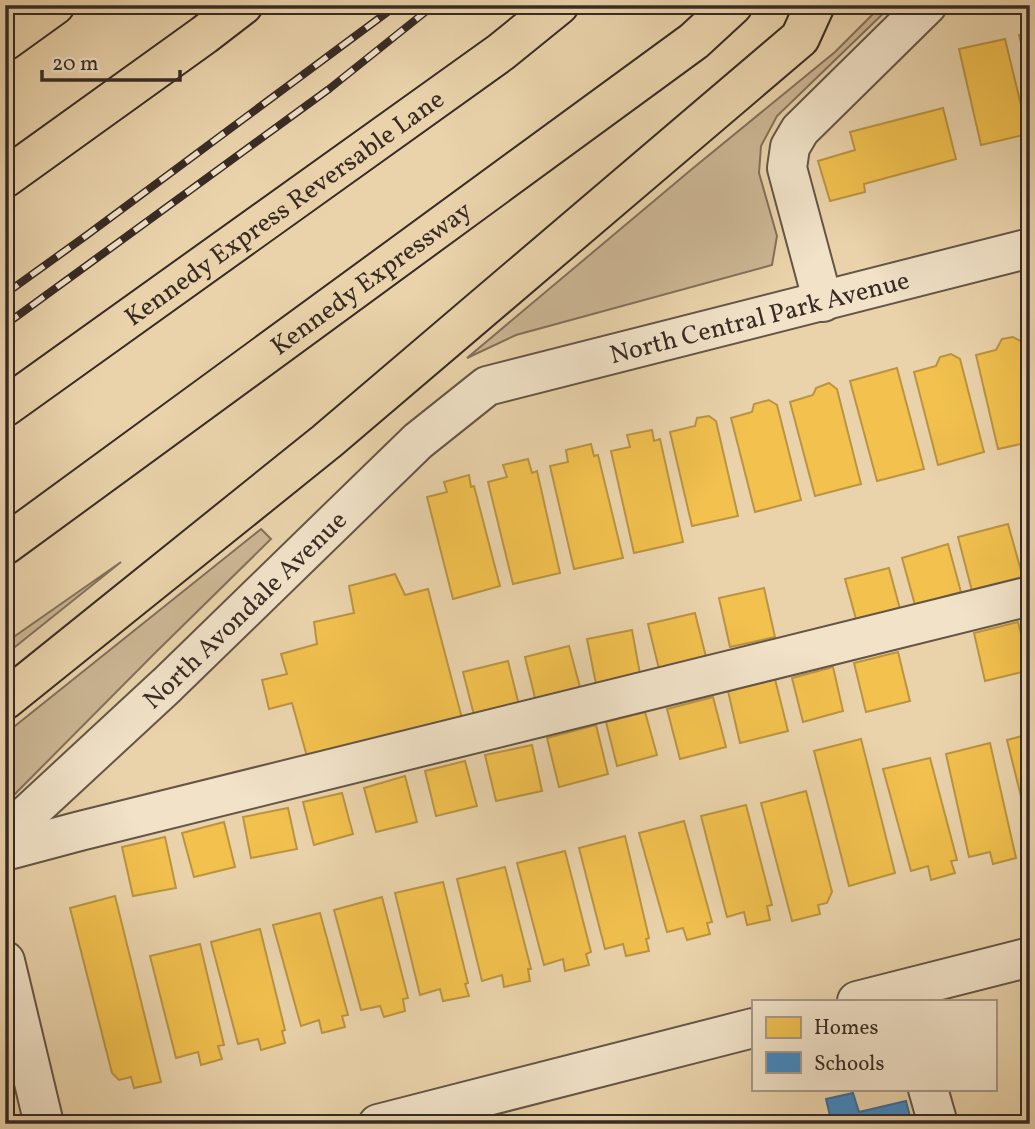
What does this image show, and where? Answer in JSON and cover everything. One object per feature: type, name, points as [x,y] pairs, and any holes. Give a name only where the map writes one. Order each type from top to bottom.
[{"type":"highway","points":[[5,41],[55,5]]},
{"type":"highway","points":[[5,178],[243,5]]},
{"type":"highway","name":"Kennedy Express Reversable Lane","points":[[5,407],[501,52],[559,5]]},
{"type":"highway","name":"Kennedy Expressway","points":[[5,545],[694,41],[733,5]]},
{"type":"highway","points":[[5,700],[327,441],[790,46],[800,37],[815,5]]},
{"type":"street","points":[[823,302],[787,168],[790,147],[800,130],[926,5]]},
{"type":"street","name":"North Central Park Avenue","points":[[487,386],[1030,248]]},
{"type":"street","name":"North Avondale Avenue","points":[[5,835],[167,685],[418,442],[487,386]]},
{"type":"street","points":[[5,851],[1030,596]]},
{"type":"street","points":[[865,1000],[905,995],[1030,957]]},
{"type":"street","points":[[5,961],[44,1124]]},
{"type":"street","points":[[378,1124],[752,1028]]},
{"type":"street","points":[[928,1090],[938,1124]]},
{"type":"shaded area","points":[[882,5],[892,5],[777,116],[761,146],[759,173],[777,236],[772,265],[516,335],[467,358],[835,52]]},
{"type":"shaded area","points":[[261,529],[271,539],[5,804],[5,734]]},
{"type":"shaded area","points":[[121,562],[5,655],[5,643]]},
{"type":"building: Homes","points":[[1030,32],[1030,79],[1019,35]]},
{"type":"building: Homes","points":[[1005,39],[1028,134],[981,145],[959,49]]},
{"type":"building: Homes","points":[[943,108],[956,159],[864,184],[865,192],[830,201],[818,161],[855,150],[850,132]]},
{"type":"building: Homes","points":[[1013,337],[1022,342],[1030,376],[1030,442],[998,449],[976,355],[996,350],[1002,339]]},
{"type":"building: Homes","points":[[951,354],[960,359],[984,452],[938,465],[914,372],[936,366],[940,357]]},
{"type":"building: Homes","points":[[897,368],[924,469],[877,481],[850,381]]},
{"type":"building: Homes","points":[[829,383],[837,389],[861,484],[815,496],[790,402],[813,395],[816,388]]},
{"type":"building: Homes","points":[[769,400],[777,405],[801,500],[755,512],[731,418],[752,412],[754,404]]},
{"type":"building: Homes","points":[[709,416],[716,421],[738,516],[692,526],[670,432],[695,426],[697,418]]},
{"type":"building: Homes","points":[[652,430],[654,441],[660,439],[683,542],[634,553],[611,451],[630,447],[627,435]]},
{"type":"building: Homes","points":[[591,444],[594,456],[598,455],[623,558],[574,569],[550,466],[568,462],[566,450]]},
{"type":"building: Homes","points":[[528,459],[532,473],[537,471],[560,573],[513,584],[488,482],[507,477],[503,465]]},
{"type":"building: Homes","points":[[469,475],[500,586],[453,599],[427,497],[447,492],[444,482]]},
{"type":"building: Homes","points":[[1008,524],[1023,578],[972,591],[958,537]]},
{"type":"building: Homes","points":[[948,544],[961,592],[915,605],[902,558]]},
{"type":"building: Homes","points":[[889,568],[900,609],[856,619],[845,579]]},
{"type":"building: Homes","points":[[395,574],[405,595],[428,589],[463,722],[308,760],[292,703],[269,709],[262,680],[287,674],[281,654],[317,644],[314,622],[354,613],[349,586]]},
{"type":"building: Homes","points":[[764,588],[775,637],[730,647],[719,598]]},
{"type":"building: Homes","points":[[695,613],[706,657],[659,669],[648,624]]},
{"type":"building: Homes","points":[[1018,622],[1030,670],[985,681],[974,633]]},
{"type":"building: Homes","points":[[632,630],[640,674],[596,684],[587,639]]},
{"type":"building: Homes","points":[[569,646],[581,691],[536,702],[525,657]]},
{"type":"building: Homes","points":[[898,652],[910,701],[866,712],[854,663]]},
{"type":"building: Homes","points":[[508,661],[519,705],[474,715],[463,672]]},
{"type":"building: Homes","points":[[833,667],[843,711],[803,722],[792,678]]},
{"type":"building: Homes","points":[[775,679],[788,731],[740,743],[728,691]]},
{"type":"building: Homes","points":[[713,697],[726,747],[680,759],[667,709]]},
{"type":"building: Homes","points":[[645,712],[657,755],[617,766],[606,722]]},
{"type":"building: Homes","points":[[596,725],[608,774],[559,787],[547,738]]},
{"type":"building: Homes","points":[[1030,734],[1030,833],[1007,740]]},
{"type":"building: Homes","points":[[861,739],[895,873],[849,886],[814,751]]},
{"type":"building: Homes","points":[[990,743],[1016,858],[993,864],[990,852],[969,857],[946,754]]},
{"type":"building: Homes","points":[[532,745],[542,791],[496,801],[485,755]]},
{"type":"building: Homes","points":[[930,758],[957,860],[951,861],[955,873],[931,880],[928,866],[911,871],[883,769]]},
{"type":"building: Homes","points":[[465,761],[477,806],[436,816],[425,771]]},
{"type":"building: Homes","points":[[405,776],[417,822],[376,832],[364,788]]},
{"type":"building: Homes","points":[[806,791],[832,892],[827,903],[818,905],[820,914],[792,921],[761,803]]},
{"type":"building: Homes","points":[[342,793],[353,834],[314,845],[303,802]]},
{"type":"building: Homes","points":[[746,805],[772,905],[767,906],[770,920],[747,925],[744,912],[727,917],[701,816]]},
{"type":"building: Homes","points":[[288,808],[297,849],[251,858],[243,817]]},
{"type":"building: Homes","points":[[684,821],[712,922],[707,923],[710,934],[687,940],[683,928],[667,932],[639,833]]},
{"type":"building: Homes","points":[[224,822],[235,867],[194,877],[182,833]]},
{"type":"building: Homes","points":[[625,836],[649,938],[646,939],[649,951],[626,956],[623,944],[605,949],[579,848]]},
{"type":"building: Homes","points":[[165,837],[176,888],[133,896],[122,847]]},
{"type":"building: Homes","points":[[565,851],[591,952],[586,954],[589,965],[565,971],[563,959],[544,965],[517,863]]},
{"type":"building: Homes","points":[[505,867],[531,969],[528,969],[530,981],[504,987],[502,975],[482,981],[457,879]]},
{"type":"building: Homes","points":[[443,882],[469,996],[443,1001],[440,989],[420,995],[395,893]]},
{"type":"building: Homes","points":[[115,896],[161,1082],[134,1088],[131,1077],[119,1080],[112,1073],[70,908]]},
{"type":"building: Homes","points":[[382,897],[408,998],[403,999],[405,1011],[384,1017],[380,1006],[361,1010],[334,910]]},
{"type":"building: Homes","points":[[320,913],[348,1015],[342,1016],[345,1027],[322,1033],[319,1020],[301,1026],[273,925]]},
{"type":"building: Homes","points":[[260,929],[285,1030],[282,1031],[285,1043],[261,1050],[258,1039],[238,1044],[211,942]]},
{"type":"building: Homes","points":[[200,944],[224,1045],[218,1046],[222,1059],[201,1065],[198,1052],[176,1058],[150,956]]},
{"type":"building: Schools","points":[[853,1093],[859,1112],[906,1101],[912,1124],[818,1124],[831,1120],[826,1099]]},
{"type":"railway","points":[[5,294],[397,5]]},
{"type":"railway","points":[[5,325],[329,89],[434,5]]}]
